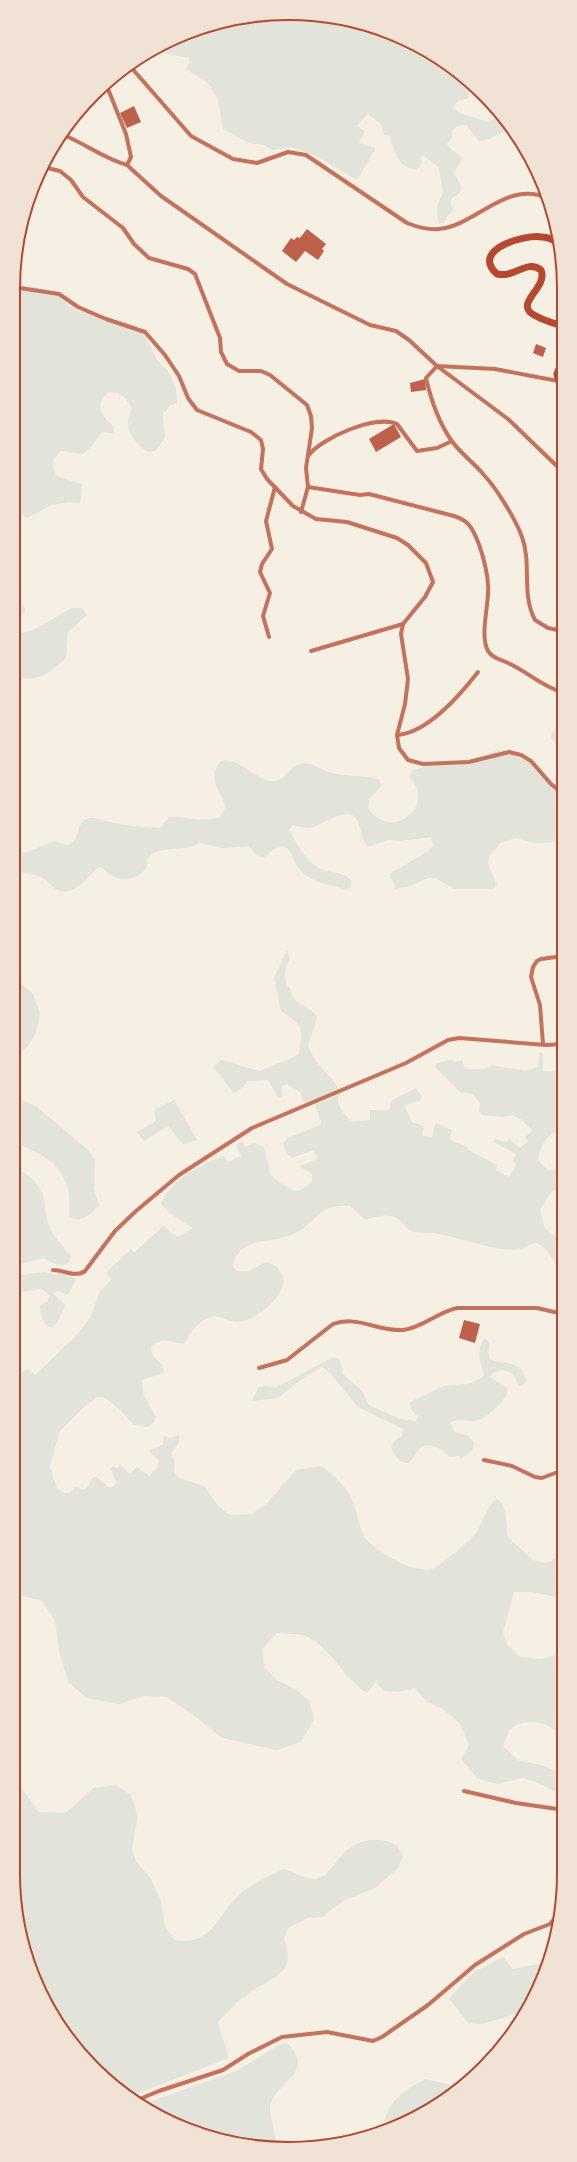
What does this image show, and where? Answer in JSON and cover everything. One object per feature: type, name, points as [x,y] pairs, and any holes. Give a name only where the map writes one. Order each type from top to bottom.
[{"type":"main road","points":[[553,241],[542,236],[531,236],[500,246],[493,252],[490,258],[490,265],[497,274],[508,276],[525,267],[531,266],[541,270],[543,276],[542,282],[527,303],[528,310],[538,317],[557,324]]},
{"type":"street","points":[[133,69],[191,136],[233,159],[257,163],[288,152],[306,155],[407,222],[420,228],[440,229],[456,224],[491,205],[522,193],[540,195]]},
{"type":"street","points":[[108,90],[130,149],[131,157],[127,165]]},
{"type":"street","points":[[67,136],[77,140],[108,160],[127,165],[161,196],[288,284],[370,324],[396,332],[409,340],[437,366],[508,419],[557,466]]},
{"type":"street","points":[[49,168],[60,171],[71,180],[83,197],[123,228],[134,244],[149,258],[188,269],[195,274],[220,338],[221,352],[227,364],[239,371],[261,371],[270,375],[307,405],[311,416],[312,428],[306,468],[308,487],[301,512]]},
{"type":"street","points":[[20,288],[59,294],[78,307],[106,320],[145,332],[165,355],[178,376],[188,398],[198,410],[251,432],[261,440],[263,449],[261,469],[267,479],[301,512],[316,519],[347,522],[397,538],[408,545],[426,563],[433,582],[425,597],[403,624],[401,634],[408,679],[405,704],[397,736],[399,748],[408,760],[415,763],[469,762],[509,752],[521,755],[531,761],[557,789]]},
{"type":"street","points":[[437,366],[495,370],[557,381]]},
{"type":"street","points":[[437,366],[426,378],[430,394],[442,426],[452,441],[485,476],[516,521],[528,555],[527,597],[534,620],[548,628],[557,631]]},
{"type":"street","points":[[308,456],[314,448],[326,440],[352,429],[383,421],[397,424],[417,451],[437,448],[452,441]]},
{"type":"street","points":[[269,637],[263,616],[270,593],[260,572],[272,549],[266,521],[275,487]]},
{"type":"street","points":[[308,487],[369,494],[464,520],[476,538],[488,584],[485,642],[488,652],[497,659],[522,670],[548,687],[557,690]]},
{"type":"street","points":[[311,651],[403,624]]},
{"type":"street","points":[[397,736],[405,735],[438,715],[478,672]]},
{"type":"street","points":[[543,1044],[540,1005],[531,976],[533,967],[537,961],[557,957]]},
{"type":"street","points":[[53,1270],[73,1274],[78,1274],[85,1271],[115,1232],[136,1211],[179,1176],[252,1128],[406,1063],[448,1040],[459,1038],[557,1044]]},
{"type":"street","points":[[259,1368],[287,1360],[333,1324],[341,1321],[353,1320],[402,1330],[411,1328],[446,1310],[457,1308],[537,1308],[557,1313]]},
{"type":"street","points":[[484,1460],[512,1466],[535,1477],[542,1478],[557,1472]]},
{"type":"street","points":[[464,1791],[516,1803],[557,1809]]},
{"type":"street","points":[[141,2098],[223,2070],[248,2054],[282,2037],[328,2032],[372,2041],[382,2037],[428,2005],[475,1965],[524,1934],[550,1924],[553,1920]]},
{"type":"shaded area","points":[[288,20],[324,22],[341,25],[391,40],[438,65],[468,89],[469,98],[458,101],[454,105],[457,111],[464,115],[485,121],[496,118],[507,131],[487,140],[479,141],[466,125],[457,126],[452,131],[452,137],[447,144],[454,152],[462,157],[454,172],[462,188],[460,193],[452,198],[451,203],[453,210],[446,218],[445,223],[439,224],[437,213],[438,203],[443,193],[439,168],[423,155],[421,158],[422,163],[416,170],[405,166],[395,153],[390,136],[384,135],[381,124],[368,114],[357,126],[365,131],[359,143],[375,148],[375,150],[357,180],[316,156],[291,147],[273,150],[264,145],[249,143],[223,129],[218,100],[209,84],[186,69],[190,62],[189,58],[162,53],[186,40],[202,34],[253,22]]},
{"type":"shaded area","points":[[20,286],[31,286],[50,290],[74,309],[136,326],[144,334],[158,361],[168,371],[176,388],[177,403],[170,406],[163,414],[165,436],[163,440],[155,451],[148,452],[142,448],[129,430],[128,422],[132,408],[126,399],[118,393],[108,392],[100,406],[103,414],[114,427],[113,433],[102,432],[91,447],[82,454],[61,451],[56,456],[54,462],[54,469],[57,476],[82,484],[80,503],[69,502],[52,505],[27,518],[20,513]]},
{"type":"shaded area","points":[[20,602],[25,608],[25,611],[20,616]]},
{"type":"shaded area","points":[[72,608],[82,608],[87,615],[68,632],[66,658],[42,676],[28,679],[20,678],[20,633],[34,629]]},
{"type":"shaded area","points":[[557,727],[557,744],[550,738]]},
{"type":"shaded area","points":[[500,750],[531,763],[557,791],[557,842],[535,843],[516,838],[501,843],[490,855],[488,864],[497,885],[493,889],[455,889],[435,878],[428,878],[410,886],[395,889],[395,885],[390,877],[390,874],[428,851],[433,846],[431,837],[401,841],[388,840],[368,847],[363,840],[356,818],[346,814],[339,815],[314,827],[309,828],[293,825],[289,830],[308,859],[313,864],[324,870],[342,874],[352,881],[349,890],[310,878],[300,870],[286,847],[282,846],[273,850],[263,858],[256,855],[248,846],[223,848],[199,843],[187,848],[164,850],[151,854],[148,859],[146,869],[138,876],[129,879],[119,879],[99,867],[86,880],[70,891],[58,890],[42,878],[20,871],[20,852],[21,853],[30,852],[55,841],[70,844],[76,838],[79,827],[86,819],[89,818],[129,825],[160,828],[169,817],[213,819],[220,817],[225,808],[214,779],[214,774],[221,761],[234,762],[265,780],[272,781],[280,779],[292,768],[303,763],[311,764],[335,774],[378,779],[382,785],[369,799],[368,807],[377,818],[387,822],[398,822],[408,817],[415,809],[418,799],[417,788],[409,777],[412,771],[423,767],[471,759]]},
{"type":"shaded area","points":[[287,950],[290,959],[285,972],[287,986],[290,988],[294,999],[311,1010],[317,1018],[308,1046],[317,1062],[337,1086],[339,1091],[339,1105],[350,1120],[353,1122],[370,1120],[370,1110],[389,1110],[392,1100],[416,1088],[422,1097],[419,1101],[404,1105],[412,1122],[424,1126],[422,1135],[432,1138],[436,1123],[452,1130],[450,1140],[467,1147],[469,1150],[497,1165],[496,1170],[509,1177],[516,1166],[515,1162],[513,1161],[516,1154],[493,1142],[496,1139],[506,1142],[510,1139],[520,1148],[528,1141],[525,1138],[532,1130],[522,1120],[512,1115],[502,1117],[483,1115],[479,1111],[480,1103],[473,1094],[460,1092],[435,1067],[436,1064],[452,1059],[454,1062],[462,1060],[465,1069],[486,1069],[492,1065],[526,1071],[538,1067],[539,1052],[543,1053],[543,1071],[557,1072],[557,1131],[549,1136],[543,1144],[538,1160],[548,1170],[557,1170],[557,1189],[552,1191],[540,1210],[545,1229],[557,1237],[557,1264],[547,1251],[541,1245],[536,1243],[519,1249],[500,1249],[432,1233],[414,1232],[409,1230],[398,1219],[386,1215],[365,1220],[350,1206],[338,1206],[323,1211],[300,1231],[282,1238],[248,1246],[241,1250],[236,1257],[233,1267],[237,1271],[249,1271],[266,1262],[276,1267],[282,1275],[283,1285],[280,1292],[261,1312],[246,1321],[239,1322],[219,1317],[212,1317],[198,1324],[184,1344],[163,1340],[152,1345],[151,1349],[154,1357],[163,1366],[163,1373],[142,1380],[143,1393],[156,1417],[154,1422],[148,1427],[134,1425],[120,1410],[104,1397],[97,1397],[84,1407],[59,1432],[50,1467],[57,1488],[64,1493],[70,1493],[76,1487],[85,1490],[94,1477],[97,1477],[108,1487],[113,1487],[116,1482],[111,1469],[113,1466],[118,1468],[120,1465],[130,1474],[137,1467],[149,1476],[158,1467],[157,1464],[159,1461],[149,1451],[163,1444],[164,1436],[172,1438],[179,1435],[179,1442],[171,1454],[175,1462],[174,1471],[178,1478],[204,1486],[219,1507],[230,1515],[252,1514],[267,1503],[296,1470],[321,1466],[336,1478],[349,1493],[362,1531],[366,1539],[371,1544],[388,1556],[408,1566],[427,1570],[434,1568],[458,1551],[475,1534],[490,1505],[497,1499],[501,1502],[505,1511],[508,1537],[533,1560],[548,1563],[557,1557],[557,1597],[533,1592],[514,1592],[503,1632],[508,1645],[520,1657],[541,1659],[557,1655],[557,1734],[553,1729],[543,1724],[531,1722],[519,1724],[509,1731],[503,1746],[519,1761],[542,1765],[557,1772],[557,1794],[543,1785],[523,1778],[498,1784],[478,1779],[461,1759],[469,1745],[460,1724],[443,1709],[427,1702],[414,1688],[399,1692],[383,1691],[376,1682],[367,1693],[352,1680],[325,1649],[308,1637],[301,1635],[277,1633],[263,1648],[264,1667],[277,1680],[295,1689],[309,1701],[314,1719],[301,1742],[277,1750],[222,1738],[192,1714],[167,1697],[144,1696],[119,1704],[87,1698],[68,1682],[59,1650],[55,1620],[41,1600],[20,1596],[20,1373],[28,1369],[35,1375],[77,1335],[90,1318],[100,1291],[112,1279],[106,1273],[131,1249],[134,1253],[164,1225],[171,1233],[179,1237],[193,1228],[169,1213],[161,1203],[165,1195],[179,1180],[197,1168],[225,1156],[227,1162],[241,1156],[236,1145],[242,1141],[245,1147],[254,1143],[264,1147],[271,1175],[276,1180],[294,1191],[300,1190],[312,1183],[312,1174],[299,1166],[317,1159],[314,1150],[292,1158],[287,1154],[283,1143],[288,1138],[320,1125],[321,1122],[315,1105],[333,1097],[331,1094],[304,1104],[300,1092],[286,1084],[281,1087],[283,1096],[278,1098],[268,1080],[247,1081],[243,1087],[234,1093],[213,1067],[221,1060],[260,1071],[298,1055],[301,1039],[300,1028],[294,1020],[281,1011],[274,978]]},
{"type":"shaded area","points":[[20,982],[33,994],[40,1014],[36,1033],[26,1049],[20,1052]]},
{"type":"shaded area","points":[[20,1099],[37,1107],[89,1151],[95,1160],[94,1189],[99,1206],[82,1219],[74,1219],[69,1217],[68,1189],[64,1179],[53,1164],[31,1149],[20,1145]]},
{"type":"shaded area","points":[[174,1100],[197,1140],[183,1144],[168,1126],[144,1141],[137,1132],[156,1121],[154,1110]]},
{"type":"shaded area","points":[[20,1171],[31,1178],[41,1191],[50,1229],[71,1256],[69,1262],[62,1266],[50,1262],[44,1258],[20,1264]]},
{"type":"shaded area","points":[[45,1272],[55,1275],[64,1273],[76,1279],[68,1295],[58,1291],[53,1294],[66,1305],[57,1323],[52,1328],[44,1321],[40,1308],[40,1305],[47,1302],[50,1295],[42,1289],[20,1292],[20,1275]]},
{"type":"shaded area","points":[[486,1339],[490,1344],[488,1353],[490,1359],[517,1366],[524,1374],[526,1382],[522,1386],[519,1386],[515,1377],[510,1372],[495,1372],[490,1377],[507,1388],[507,1395],[500,1403],[487,1416],[477,1421],[458,1420],[450,1423],[455,1432],[467,1435],[474,1443],[473,1450],[461,1459],[459,1456],[450,1457],[438,1447],[427,1445],[422,1446],[409,1463],[400,1461],[395,1456],[391,1447],[396,1439],[402,1436],[403,1429],[358,1407],[330,1373],[322,1367],[302,1379],[278,1398],[252,1401],[258,1388],[264,1386],[277,1387],[333,1357],[340,1359],[343,1374],[363,1392],[369,1405],[400,1419],[416,1421],[419,1416],[413,1412],[409,1403],[412,1401],[444,1386],[468,1384],[483,1377],[479,1352],[483,1340]]},
{"type":"shaded area","points":[[116,1785],[131,1795],[138,1816],[132,1849],[136,1861],[151,1879],[160,1898],[165,1927],[175,1940],[188,1941],[199,1938],[207,1933],[241,1893],[256,1883],[284,1869],[313,1879],[319,1878],[329,1871],[344,1852],[354,1845],[366,1841],[378,1840],[391,1842],[397,1845],[403,1856],[398,1868],[375,1888],[343,1901],[322,1917],[307,1918],[288,1928],[284,1939],[288,1952],[287,1962],[284,1969],[277,1976],[242,1998],[218,2022],[229,2058],[135,2094],[111,2075],[75,2037],[56,2008],[40,1976],[25,1926],[22,1909],[20,1874],[20,1786],[39,1812],[65,1813],[94,1788]]},
{"type":"shaded area","points":[[503,1957],[513,1969],[538,1964],[542,1962],[537,1976],[518,2013],[482,2024],[468,2023],[449,1998],[474,1972]]},
{"type":"shaded area","points":[[287,2043],[295,2053],[298,2062],[296,2070],[291,2078],[272,2100],[270,2112],[276,2141],[236,2137],[202,2128],[186,2122],[148,2102],[236,2071],[277,2046]]},
{"type":"shaded area","points":[[425,2079],[454,2085],[423,2106],[383,2125],[391,2105],[408,2089]]},
{"type":"building","points":[[134,106],[141,122],[127,128],[120,113]]},
{"type":"building","points":[[307,229],[326,244],[322,249],[324,251],[318,260],[305,251],[296,262],[282,251],[291,238],[294,240],[297,237],[300,238]]},
{"type":"building","points":[[536,344],[546,348],[543,357],[533,353]]},
{"type":"building","points":[[425,379],[426,390],[411,392],[410,383]]},
{"type":"building","points":[[394,424],[401,437],[376,452],[369,439]]},
{"type":"building","points":[[464,1320],[480,1324],[475,1343],[459,1338]]}]
